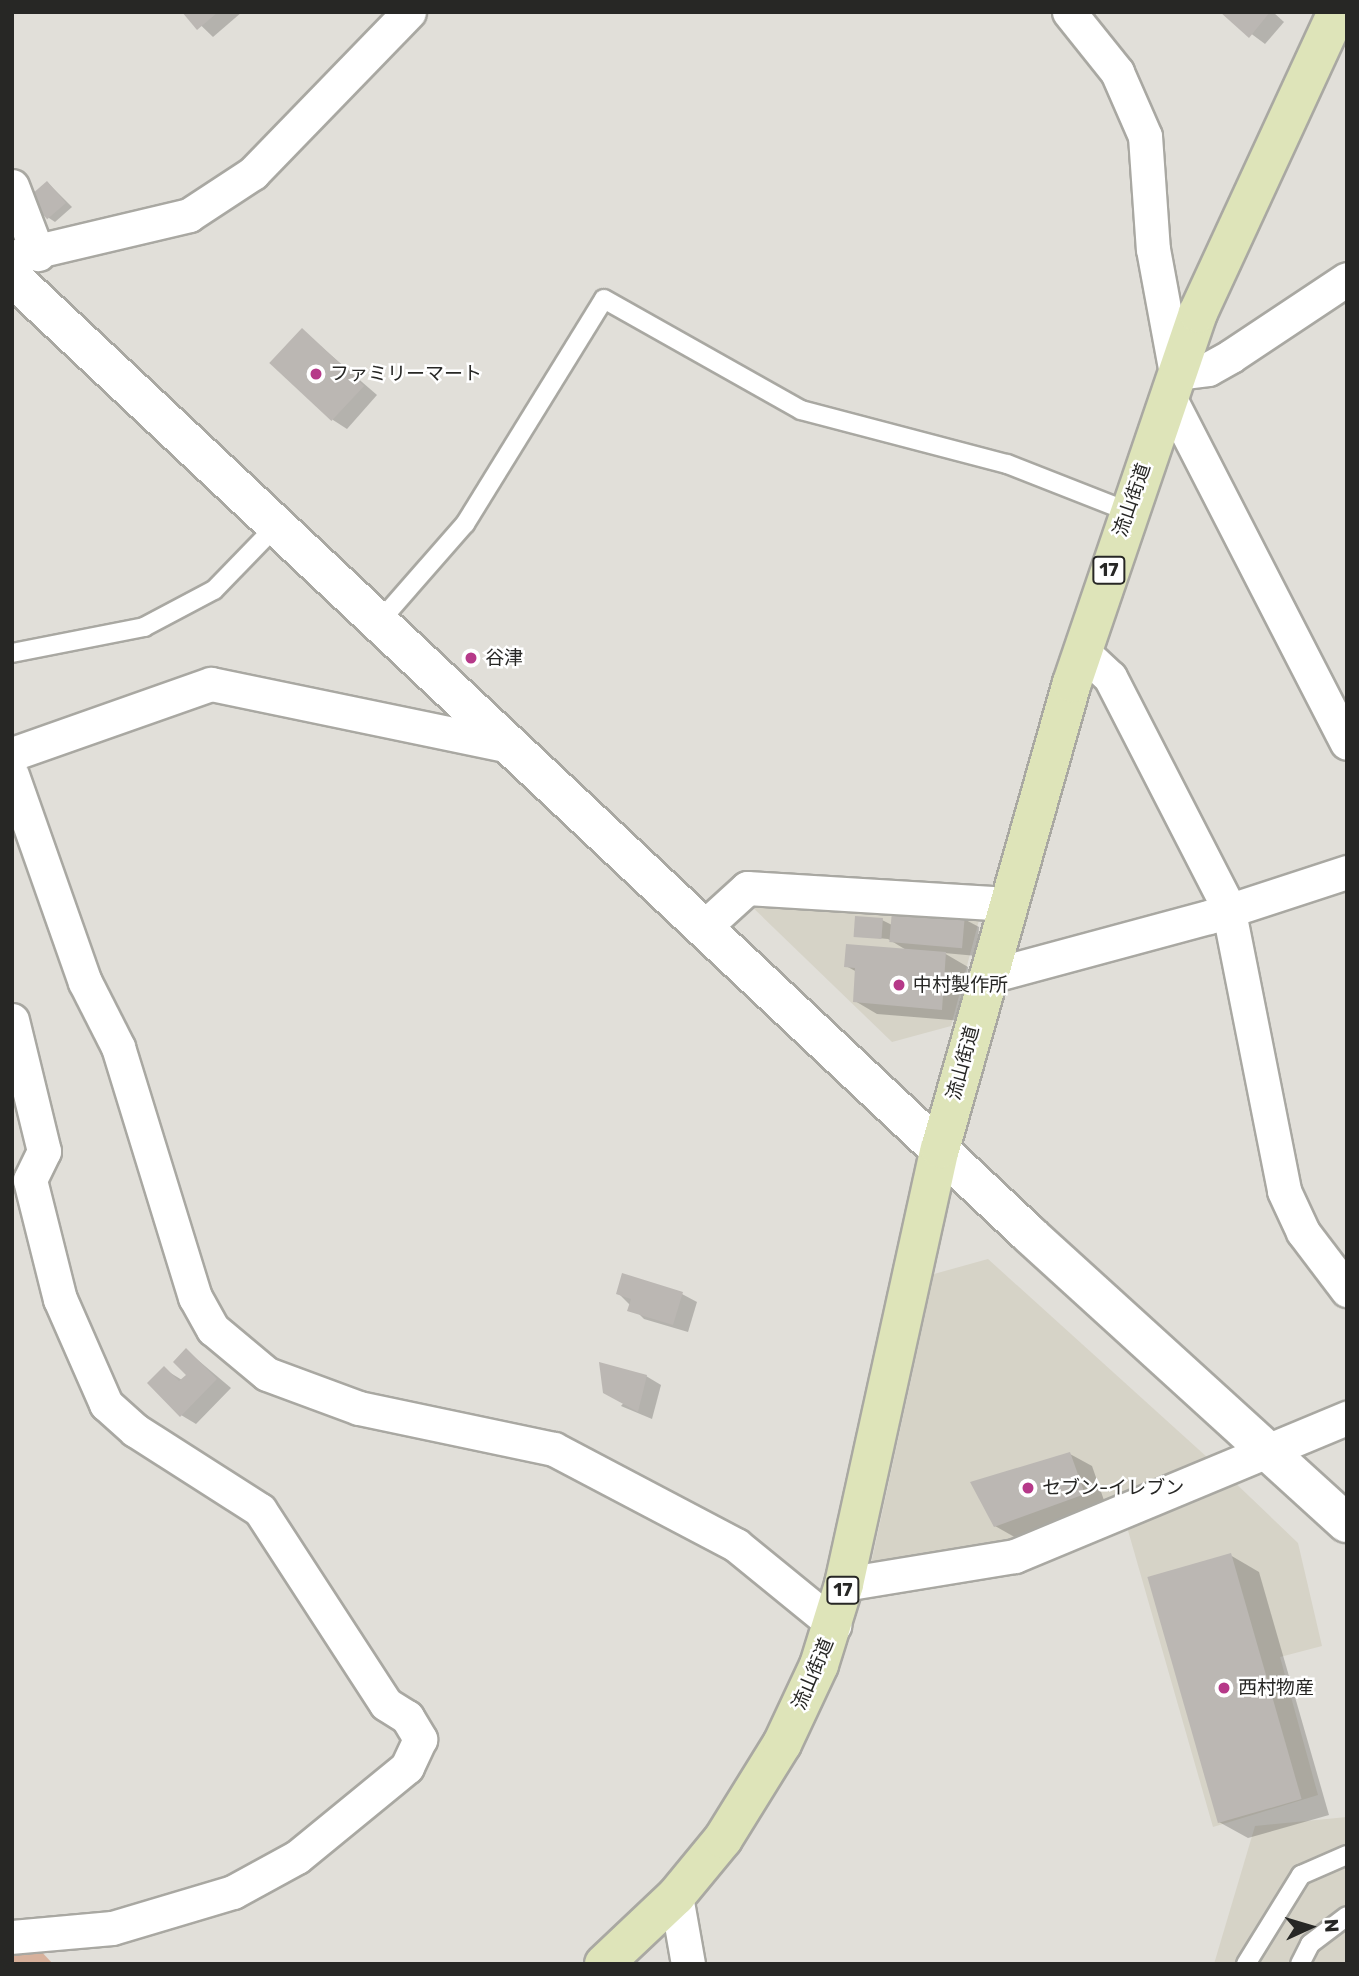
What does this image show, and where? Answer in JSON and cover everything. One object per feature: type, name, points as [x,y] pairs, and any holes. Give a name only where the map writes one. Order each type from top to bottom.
[{"type":"main road","name":"流山街道","points":[[604,1964],[676,1896],[759,1784],[834,1625],[940,1149],[1006,904],[1083,652],[1127,512],[1222,253],[1337,12]]},
{"type":"street","points":[[21,263],[189,215],[253,173],[409,12]]},
{"type":"street","points":[[1069,12],[1117,72],[1144,136],[1153,249],[1172,384],[1347,743]]},
{"type":"street","points":[[12,186],[21,263],[277,524],[702,929],[1347,1523]]},
{"type":"street","points":[[1172,384],[1231,356],[1347,279]]},
{"type":"street","points":[[1083,652],[1110,677],[1228,907],[1284,1191],[1303,1232],[1347,1290]]},
{"type":"street","points":[[12,754],[211,684],[514,747]]},
{"type":"street","points":[[12,775],[85,982],[118,1047],[195,1297],[213,1329],[267,1374],[359,1408],[554,1449],[736,1545],[834,1625]]},
{"type":"street","points":[[985,977],[1347,872]]},
{"type":"street","points":[[702,929],[747,888],[1006,904]]},
{"type":"street","points":[[12,1020],[44,1151],[30,1180],[60,1299],[106,1404],[135,1430],[260,1510],[386,1704],[407,1717],[420,1739],[407,1768],[308,1849],[233,1892],[112,1928],[12,1937]]},
{"type":"street","points":[[844,1584],[1015,1556],[1267,1447],[1347,1418]]},
{"type":"street","points":[[676,1896],[688,1964]]},
{"type":"lane","points":[[380,621],[465,524],[604,299],[801,410],[1007,464],[1127,512]]},
{"type":"lane","points":[[12,653],[144,627],[214,590],[277,524]]},
{"type":"lane","points":[[1246,1964],[1301,1875],[1347,1854]]},
{"type":"lane","points":[[1301,1964],[1310,1944],[1347,1916]]},
{"type":"shaded area","points":[[745,900],[982,909],[951,1026],[892,1042]]},
{"type":"shaded area","points":[[988,1259],[1208,1458],[1014,1543],[871,1564],[934,1274]]},
{"type":"shaded area","points":[[1228,1476],[1298,1543],[1322,1646],[1280,1657],[1318,1795],[1213,1827],[1125,1520]]},
{"type":"shaded area","points":[[1347,1817],[1347,1964],[1214,1964],[1255,1826]]},
{"type":"shaded area","points":[[12,1938],[38,1948],[53,1964],[12,1964]]},
{"type":"building","points":[[182,12],[218,12],[197,30]]},
{"type":"building","points":[[1220,12],[1270,12],[1249,38]]},
{"type":"building","points":[[47,181],[66,203],[47,219],[28,197]]},
{"type":"building","name":"ファミリーマート","points":[[302,328],[364,386],[331,421],[269,363]]},
{"type":"building","points":[[892,911],[965,917],[962,948],[889,942]]},
{"type":"building","points":[[855,916],[883,918],[881,939],[854,937]]},
{"type":"building","name":"中村製作所","points":[[846,944],[946,952],[942,1010],[853,1002],[855,968],[844,967]]},
{"type":"building","points":[[622,1273],[683,1292],[673,1325],[627,1311],[631,1299],[616,1294]]},
{"type":"building","points":[[186,1348],[217,1379],[180,1417],[147,1383],[164,1366],[179,1381],[186,1375],[173,1362]]},
{"type":"building","points":[[599,1362],[647,1375],[638,1412],[603,1393]]},
{"type":"building","name":"セブン-イレブン","points":[[1070,1452],[1085,1494],[994,1527],[970,1482]]},
{"type":"building","name":"西村物産","points":[[1231,1553],[1302,1799],[1218,1823],[1147,1577]]},
{"type":"place","name":"ファミリーマート","points":[[316,374]]},
{"type":"place","name":"谷津","points":[[471,658]]},
{"type":"place","name":"中村製作所","points":[[899,985]]},
{"type":"place","name":"セブン-イレブン","points":[[1028,1488]]},
{"type":"place","name":"西村物産","points":[[1224,1688]]}]
